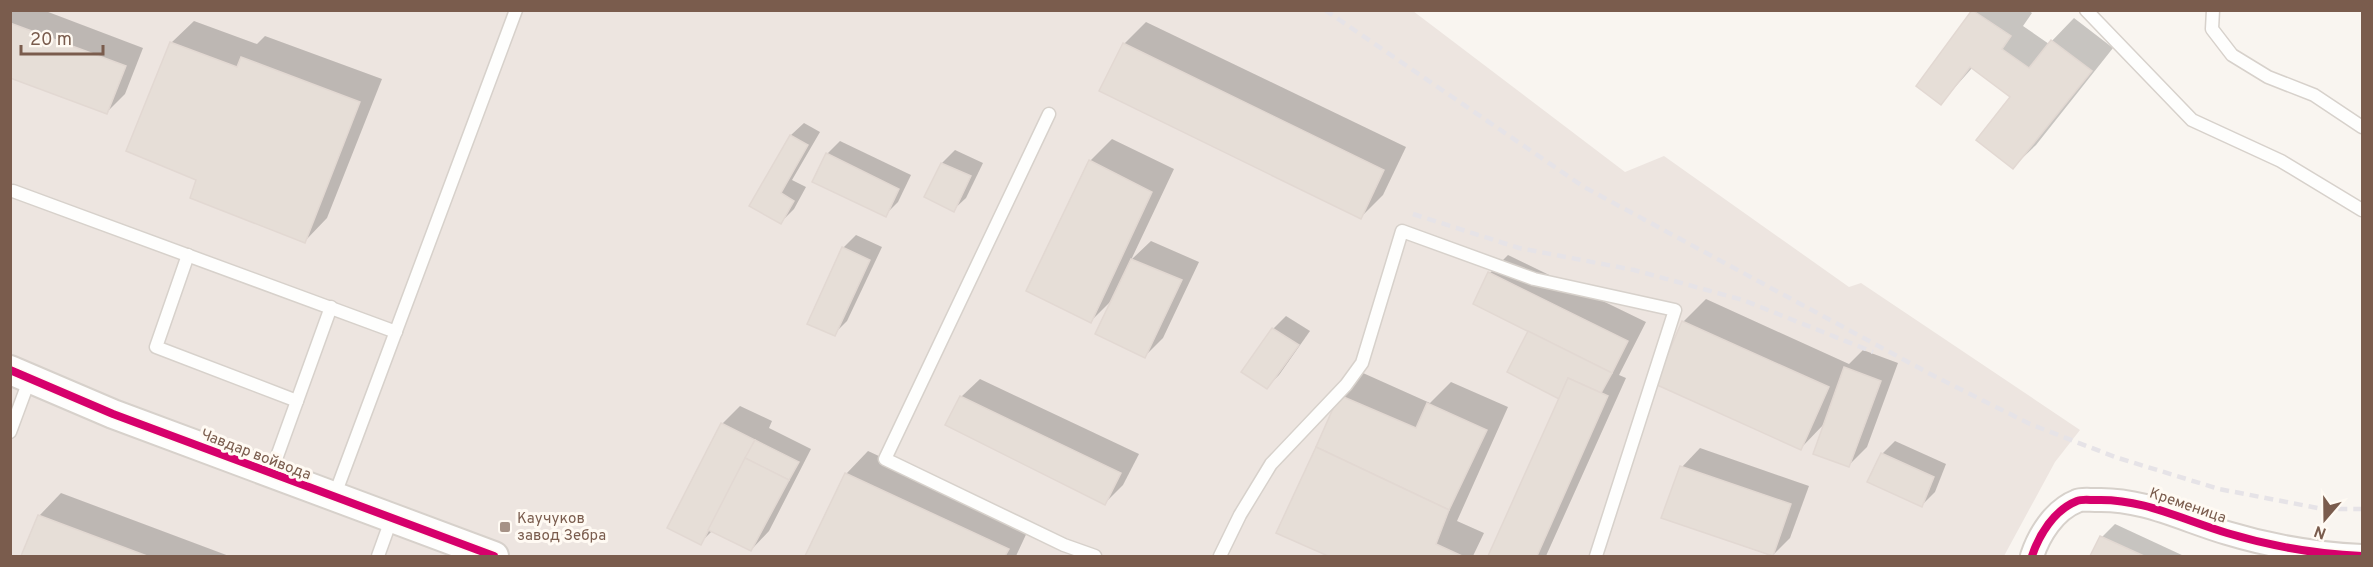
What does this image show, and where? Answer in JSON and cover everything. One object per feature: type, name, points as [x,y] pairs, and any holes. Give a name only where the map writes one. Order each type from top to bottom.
[{"type":"street","name":"Чавдар войвода","points":[[20,374],[113,414],[333,499],[494,556]]},
{"type":"street","name":"Кременица","points":[[2032,556],[2036,544],[2053,517],[2077,500],[2106,499],[2139,503],[2228,533],[2294,548],[2362,556]]},
{"type":"lane","points":[[333,499],[516,10]]},
{"type":"lane","points":[[2086,10],[2192,120],[2281,161],[2362,210]]},
{"type":"lane","points":[[2212,10],[2212,29],[2232,55],[2268,77],[2314,95],[2362,127]]},
{"type":"lane","points":[[1049,114],[885,459],[1064,545],[1095,556]]},
{"type":"lane","points":[[13,191],[396,332]]},
{"type":"lane","points":[[1220,556],[1240,515],[1271,464],[1346,385],[1362,363],[1402,231],[1534,279],[1675,310],[1596,556]]},
{"type":"lane","points":[[188,255],[156,347],[297,401]]},
{"type":"lane","points":[[271,474],[331,307]]},
{"type":"lane","points":[[10,432],[20,374]]},
{"type":"lane","points":[[378,556],[391,520]]},
{"type":"shaded area","points":[[10,11],[1413,11],[1625,172],[1664,156],[1849,287],[1861,283],[2080,430],[2055,462],[2004,556],[11,556]]},
{"type":"building","points":[[1972,10],[2011,36],[2002,49],[2029,68],[2051,40],[2092,71],[2013,169],[1976,140],[2010,97],[1970,67],[1941,105],[1916,86]]},
{"type":"building","points":[[10,23],[126,66],[107,114],[10,78]]},
{"type":"building","points":[[170,42],[237,67],[241,57],[360,102],[305,243],[190,198],[196,180],[126,151]]},
{"type":"building","points":[[1123,43],[1384,170],[1361,219],[1099,91]]},
{"type":"building","points":[[790,135],[808,145],[781,193],[794,201],[781,224],[749,206]]},
{"type":"building","points":[[826,153],[899,189],[886,217],[812,182]]},
{"type":"building","points":[[1089,160],[1152,192],[1091,323],[1026,291]]},
{"type":"building","points":[[941,163],[971,176],[954,212],[924,197]]},
{"type":"building","points":[[842,247],[870,260],[835,336],[807,324]]},
{"type":"building","points":[[1131,259],[1182,280],[1145,358],[1095,334]]},
{"type":"building","points":[[1488,272],[1628,341],[1612,373],[1473,304]]},
{"type":"building","points":[[1682,321],[1829,387],[1801,450],[1655,384]]},
{"type":"building","points":[[1272,328],[1299,345],[1267,389],[1241,372]]},
{"type":"building","points":[[1528,331],[1612,373],[1601,393],[1568,378],[1559,399],[1507,372]]},
{"type":"building","points":[[1844,367],[1881,381],[1849,467],[1813,454]]},
{"type":"building","points":[[1568,378],[1608,396],[1537,556],[1488,556]]},
{"type":"building","points":[[1339,395],[1416,428],[1427,403],[1487,430],[1449,510],[1316,447]]},
{"type":"building","points":[[960,396],[1121,473],[1105,505],[945,425]]},
{"type":"building","points":[[721,423],[755,440],[701,545],[667,528]]},
{"type":"building","points":[[755,440],[799,462],[789,480],[745,458]]},
{"type":"building","points":[[1316,447],[1449,510],[1436,544],[1462,556],[1328,556],[1276,533]]},
{"type":"building","points":[[1881,453],[1934,477],[1922,507],[1867,482]]},
{"type":"building","points":[[745,458],[789,480],[751,551],[708,530]]},
{"type":"building","points":[[1680,466],[1791,504],[1773,556],[1661,518]]},
{"type":"building","points":[[845,473],[1009,549],[1005,556],[805,556]]},
{"type":"building","points":[[38,515],[147,556],[21,556]]},
{"type":"building","points":[[2100,536],[2144,556],[2090,556]]},
{"type":"railway","points":[[1325,10],[1584,187],[1934,376],[2030,424],[2115,457],[2219,489],[2323,509],[2362,509]]},
{"type":"railway","points":[[1413,214],[1519,248],[1634,270],[1743,300],[1873,352]]},
{"type":"cycle path","points":[[10,370],[113,414],[494,556]]},
{"type":"cycle path","points":[[2032,556],[2048,524],[2061,510],[2079,500],[2129,502],[2243,538],[2311,551],[2362,556]]},
{"type":"place","name":"Каучуков завод Зебра","points":[[505,527]]}]
